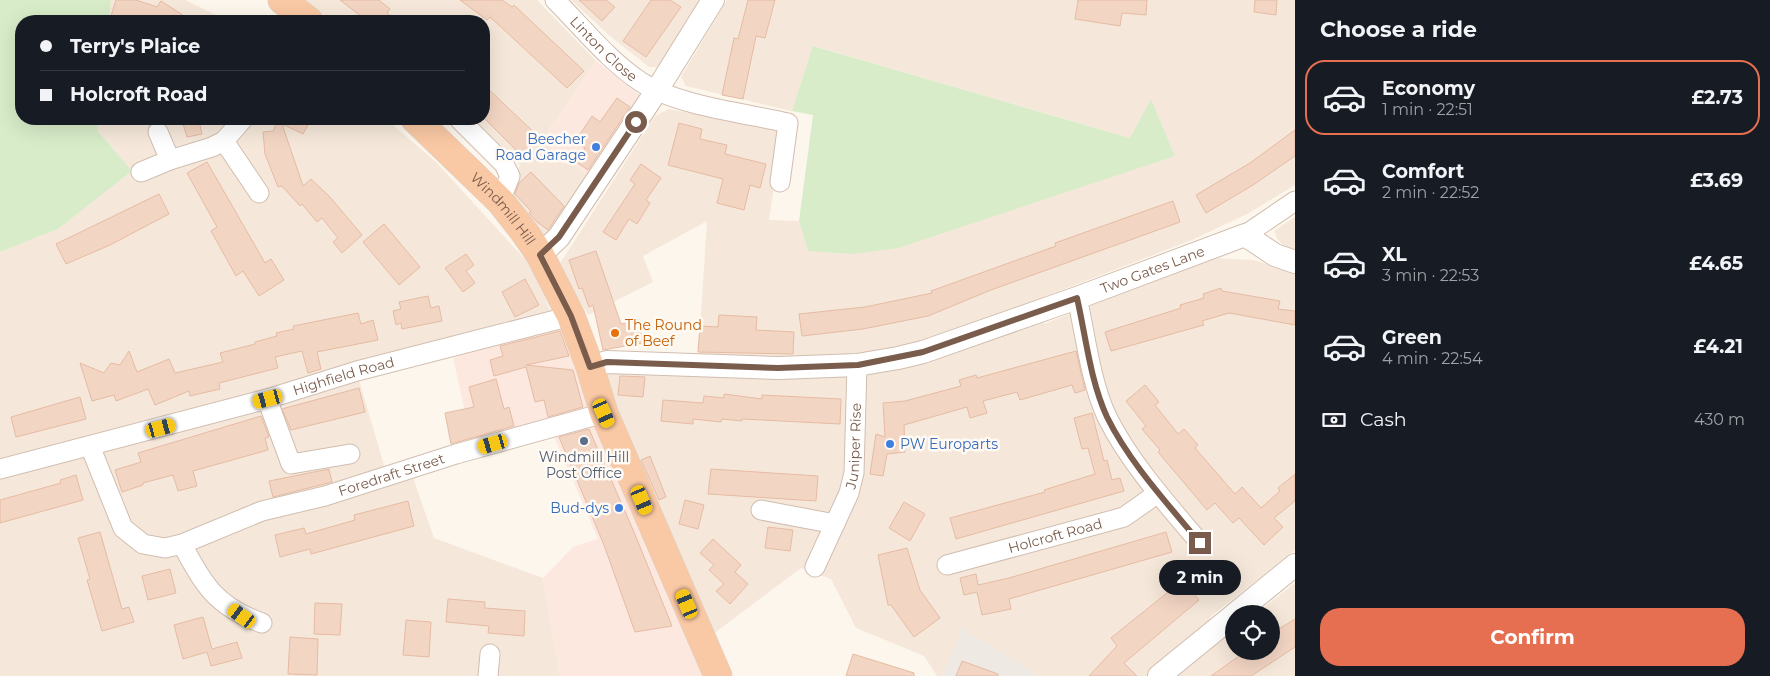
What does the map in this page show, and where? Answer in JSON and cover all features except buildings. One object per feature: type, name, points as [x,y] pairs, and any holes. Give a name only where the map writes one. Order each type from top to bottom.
[{"type":"highway","points":[[282,0],[301,15]]},
{"type":"highway","name":"Windmill Hill","points":[[421,125],[500,201],[540,255],[571,316],[590,367],[604,413],[718,676]]},
{"type":"street","name":"Linton Close","points":[[555,0],[619,64],[641,82],[692,102],[788,123],[780,182]]},
{"type":"street","points":[[540,255],[559,237],[658,90],[713,0]]},
{"type":"street","points":[[141,172],[170,160],[212,147],[224,141],[238,125]]},
{"type":"street","points":[[465,125],[504,164],[510,176],[500,201]]},
{"type":"street","points":[[158,132],[170,160]]},
{"type":"street","points":[[224,141],[259,193]]},
{"type":"street","points":[[1295,202],[1245,235],[1275,255],[1295,262]]},
{"type":"street","name":"Two Gates Lane","points":[[590,367],[607,362],[778,368],[858,365],[923,352],[1077,298],[1245,235]]},
{"type":"street","points":[[1077,298],[1096,382],[1107,417],[1158,494],[1200,543]]},
{"type":"street","name":"Highfield Road","points":[[0,469],[268,399],[358,371],[571,316]]},
{"type":"street","name":"Juniper Rise","points":[[815,567],[849,493],[854,472],[858,365]]},
{"type":"street","points":[[268,399],[291,464],[350,454]]},
{"type":"street","name":"Foredraft Street","points":[[90,446],[123,528],[144,544],[165,548],[182,544],[262,511],[325,496],[456,454],[604,413]]},
{"type":"street","name":"Holcroft Road","points":[[947,565],[1124,517],[1158,494]]},
{"type":"street","points":[[761,510],[835,524]]},
{"type":"street","points":[[182,544],[200,580],[220,600],[242,616],[262,623]]},
{"type":"street","points":[[1245,605],[1295,565]]},
{"type":"street","points":[[1159,676],[1225,621]]},
{"type":"street","points":[[488,676],[490,654]]},
{"type":"shaded area","points":[[111,0],[185,0],[216,15],[110,15]]},
{"type":"shaded area","points":[[304,0],[537,0],[596,61],[542,140],[588,176],[545,244],[507,197],[520,165],[477,125],[490,125],[490,15],[323,15]]},
{"type":"shaded area","points":[[571,0],[701,0],[659,67],[649,67],[610,36]]},
{"type":"shaded area","points":[[727,0],[1295,0],[1295,185],[1249,213],[1192,240],[1036,300],[1044,324],[1212,258],[1254,260],[1295,274],[1295,550],[1210,617],[1225,630],[1225,660],[1280,660],[1280,605],[1267,605],[1295,583],[1295,676],[1039,676],[962,629],[942,676],[937,676],[924,656],[856,628],[831,579],[801,568],[712,635],[607,388],[608,371],[697,375],[707,221],[643,256],[653,282],[588,315],[559,265],[655,116],[669,109],[782,131],[769,220],[799,221],[808,251],[1175,156],[1151,100],[1130,138],[814,46],[792,111],[686,86],[681,77]]},
{"type":"shaded area","points":[[596,61],[642,97],[588,176],[542,140]]},
{"type":"shaded area","points":[[97,125],[393,125],[437,163],[532,267],[550,310],[354,363],[388,479],[412,475],[434,538],[543,578],[560,676],[0,676],[0,252],[58,229],[132,171],[97,130]]},
{"type":"shaded area","points":[[1295,217],[1295,251],[1286,249],[1274,231]]},
{"type":"shaded area","points":[[563,322],[638,526],[702,676],[560,676],[543,578],[573,547],[598,539],[549,424],[472,443],[453,358]]},
{"type":"shaded area","points":[[962,628],[1039,676],[942,676]]},
{"type":"green space","points":[[0,0],[111,0],[110,15],[15,15],[15,125],[97,125],[97,130],[132,171],[58,229],[0,252]]},
{"type":"green space","points":[[813,46],[1130,138],[1151,99],[1175,156],[898,248],[853,254],[808,251],[799,221],[813,115],[792,111]]},
{"type":"place","name":"Beecher Road Garage","points":[[596,147]]},
{"type":"place","name":"The Round of Beef","points":[[615,333]]},
{"type":"place","name":"Windmill Hill Post Office","points":[[584,441]]},
{"type":"place","name":"PW Europarts","points":[[890,444]]},
{"type":"place","name":"Bud-dys","points":[[619,508]]},
{"type":"route","points":[[636,122],[554,244],[540,255],[571,316],[590,367],[607,362],[778,368],[858,365],[923,352],[1077,298],[1096,382],[1107,417],[1158,494],[1200,543]]}]
